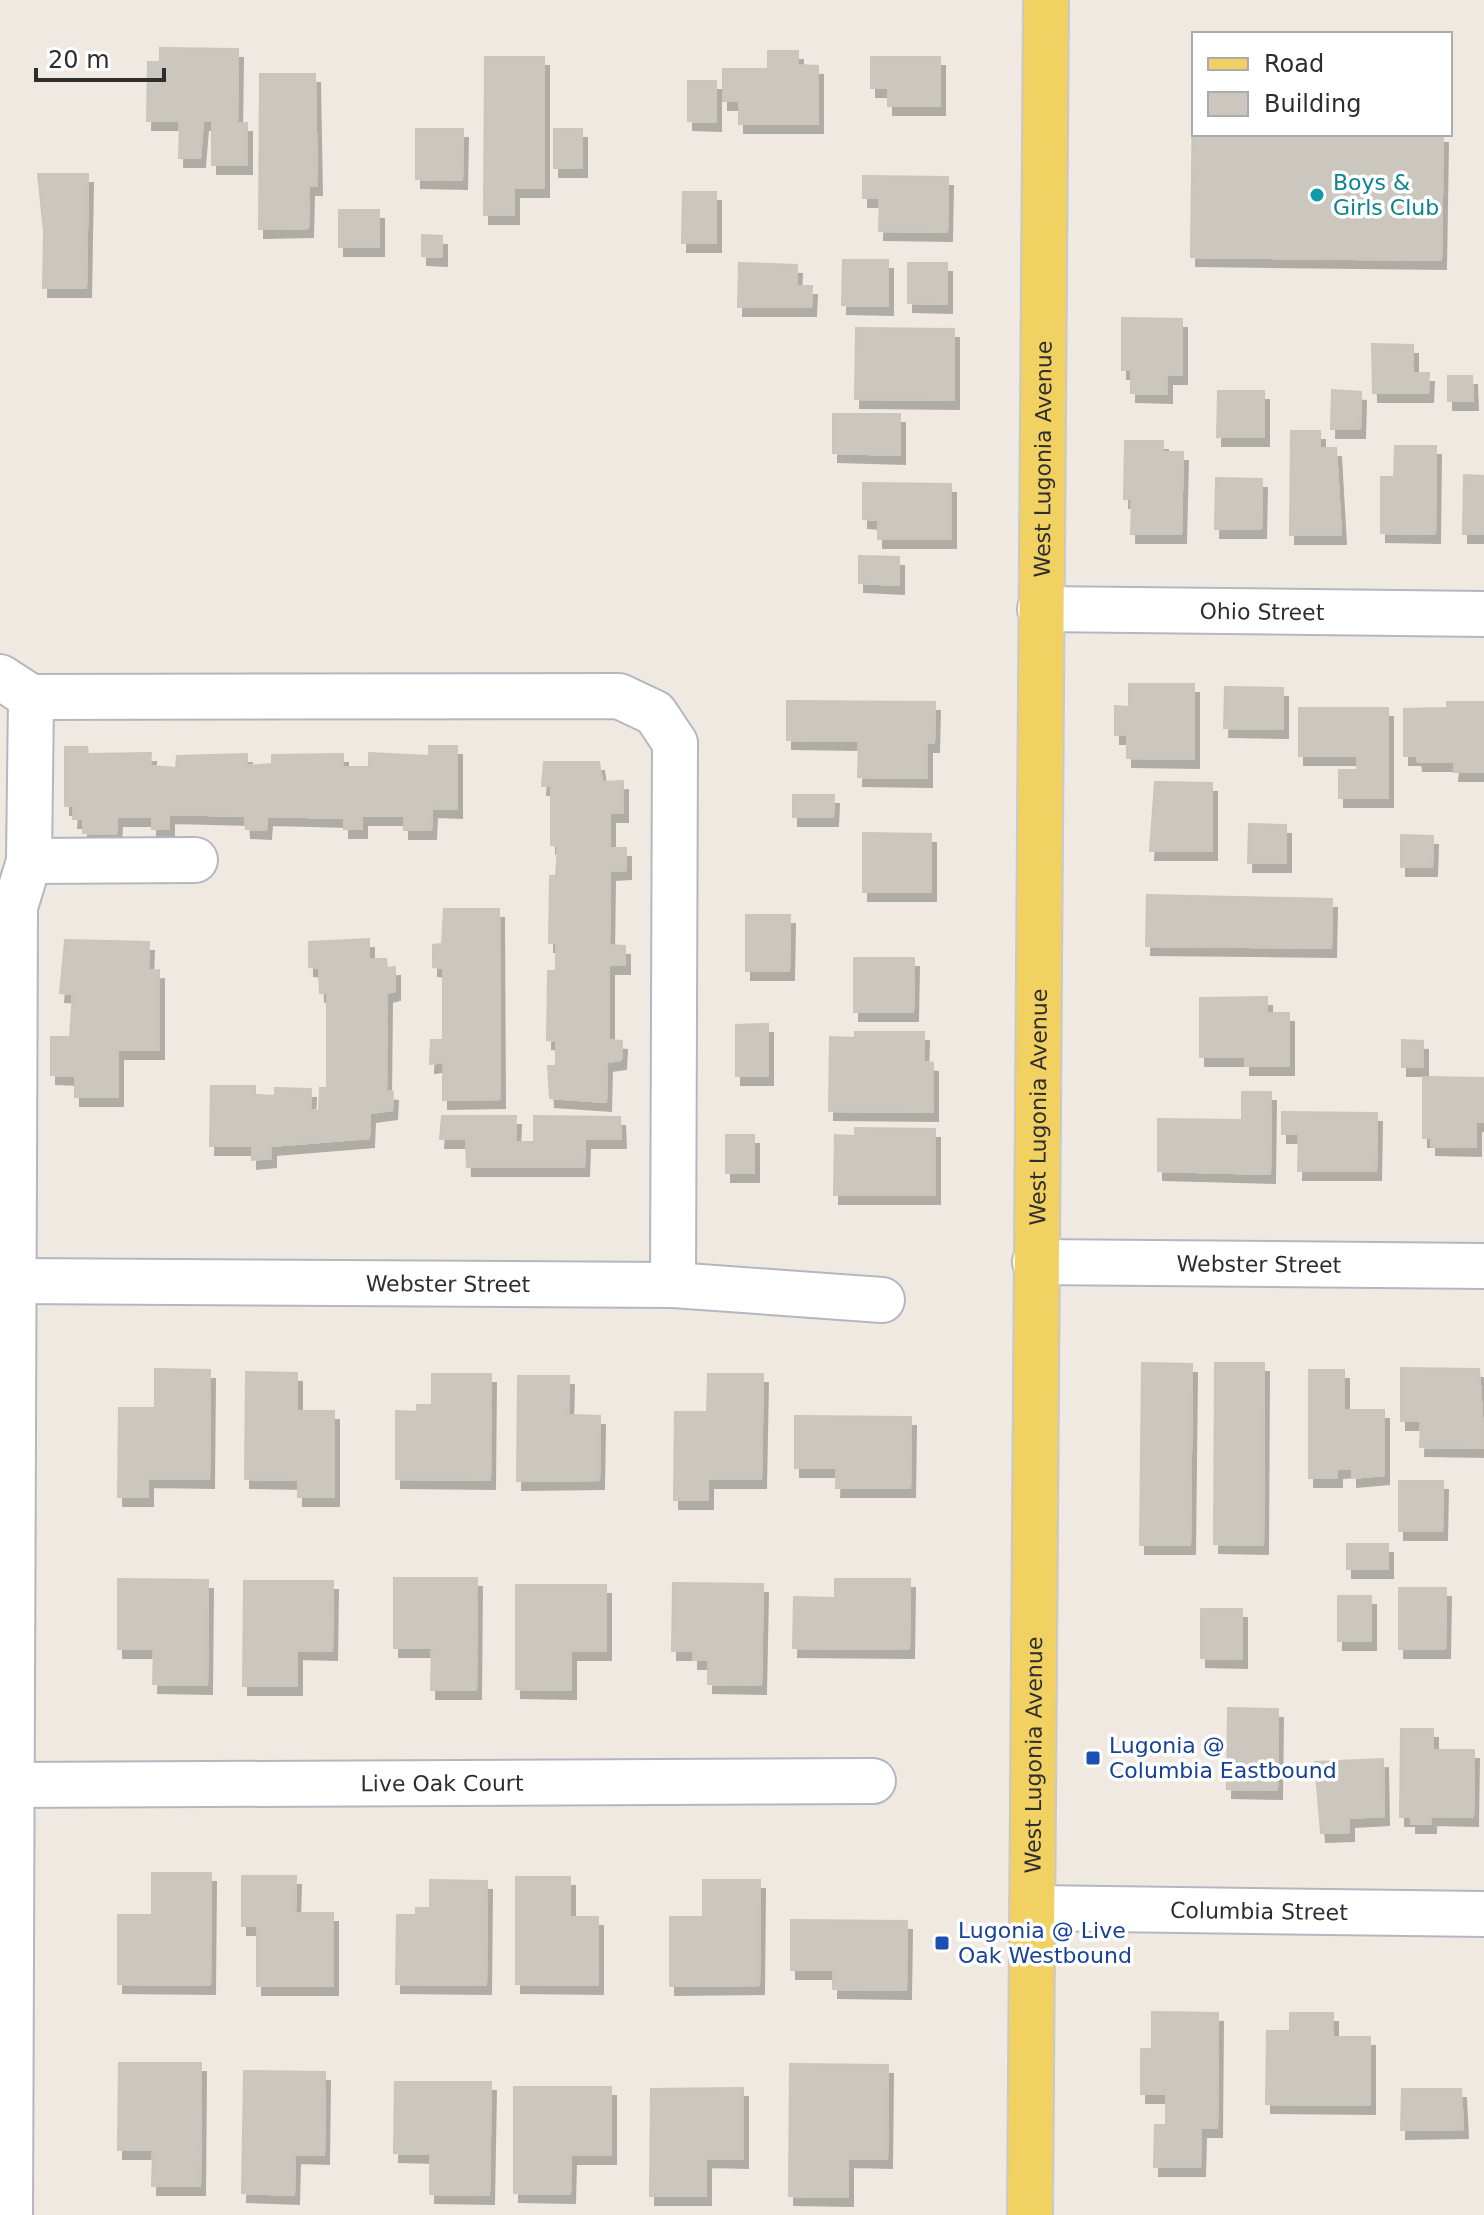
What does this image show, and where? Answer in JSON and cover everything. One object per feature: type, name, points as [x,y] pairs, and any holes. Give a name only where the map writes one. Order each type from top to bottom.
[{"type":"main road","name":"West Lugonia Avenue","points":[[1030,2215],[1046,0]]},
{"type":"street","name":"Ohio Street","points":[[1040,609],[1484,614]]},
{"type":"street","points":[[10,2215],[14,1281],[8,990],[15,907],[29,861],[16,687],[619,696],[655,713],[675,743],[673,1285]]},
{"type":"street","points":[[29,861],[195,860]]},
{"type":"street","name":"Webster Street","points":[[1035,1262],[1484,1266]]},
{"type":"street","name":"Webster Street","points":[[14,1281],[673,1285],[882,1300]]},
{"type":"street","name":"Live Oak Court","points":[[12,1785],[873,1781]]},
{"type":"street","name":"Columbia Street","points":[[1033,1908],[1484,1914]]},
{"type":"building","points":[[160,48],[238,49],[237,123],[247,123],[247,165],[212,165],[212,121],[203,121],[200,158],[179,158],[180,121],[147,121],[148,62],[160,62]]},
{"type":"building","points":[[768,51],[798,51],[798,65],[818,66],[818,124],[739,124],[739,101],[723,101],[723,69],[768,69]]},
{"type":"building","points":[[485,57],[544,57],[544,188],[514,188],[514,215],[484,215]]},
{"type":"building","points":[[871,57],[940,57],[940,106],[888,106],[888,88],[871,88]]},
{"type":"building","points":[[260,74],[315,74],[317,186],[309,186],[308,228],[259,229]]},
{"type":"building","points":[[688,81],[716,81],[716,122],[688,121]]},
{"type":"building","points":[[416,129],[463,129],[462,180],[416,179]]},
{"type":"building","points":[[554,129],[582,129],[582,168],[554,168]]},
{"type":"building","name":"Boys & Girls Club","points":[[1192,136],[1443,136],[1441,260],[1191,257]]},
{"type":"building","points":[[38,174],[88,174],[86,288],[43,288],[44,232]]},
{"type":"building","points":[[863,176],[948,177],[947,232],[879,231],[880,198],[863,198]]},
{"type":"building","points":[[683,192],[716,192],[716,243],[682,243]]},
{"type":"building","points":[[339,210],[379,210],[379,247],[339,247]]},
{"type":"building","points":[[422,235],[442,236],[442,257],[422,256]]},
{"type":"building","points":[[843,260],[888,260],[888,306],[842,305]]},
{"type":"building","points":[[739,263],[797,265],[796,286],[812,286],[811,307],[738,307]]},
{"type":"building","points":[[908,263],[947,263],[947,304],[908,303]]},
{"type":"building","points":[[1122,318],[1182,319],[1182,375],[1167,375],[1167,394],[1131,393],[1131,370],[1122,370]]},
{"type":"building","points":[[856,328],[954,329],[954,400],[855,399]]},
{"type":"building","points":[[1372,344],[1413,345],[1413,373],[1429,373],[1428,393],[1373,393]]},
{"type":"building","points":[[1448,376],[1472,376],[1473,401],[1448,401]]},
{"type":"building","points":[[1332,390],[1361,392],[1360,429],[1331,429]]},
{"type":"building","points":[[1218,391],[1264,391],[1264,437],[1217,437]]},
{"type":"building","points":[[833,414],[900,414],[900,455],[833,453]]},
{"type":"building","points":[[1291,431],[1320,431],[1320,448],[1336,448],[1341,535],[1290,535]]},
{"type":"building","points":[[1125,441],[1163,441],[1163,452],[1183,452],[1181,534],[1131,534],[1132,499],[1124,499]]},
{"type":"building","points":[[1395,446],[1436,446],[1435,534],[1381,533],[1381,477],[1394,477]]},
{"type":"building","points":[[1464,475],[1484,476],[1484,534],[1463,534]]},
{"type":"building","points":[[1216,478],[1262,479],[1261,529],[1215,529]]},
{"type":"building","points":[[863,483],[951,484],[951,539],[878,539],[878,520],[863,519]]},
{"type":"building","points":[[859,556],[899,557],[899,585],[859,583]]},
{"type":"building","points":[[1129,684],[1194,684],[1194,759],[1127,758],[1127,735],[1115,735],[1115,706],[1129,707]]},
{"type":"building","points":[[1225,687],[1283,688],[1283,729],[1224,728]]},
{"type":"building","points":[[787,701],[935,702],[934,743],[927,743],[927,778],[858,777],[859,741],[787,740]]},
{"type":"building","points":[[1447,702],[1484,702],[1484,772],[1454,772],[1455,762],[1418,762],[1417,756],[1404,756],[1404,709],[1447,708]]},
{"type":"building","points":[[1299,708],[1388,708],[1388,798],[1339,798],[1339,770],[1357,770],[1357,756],[1299,756]]},
{"type":"building","points":[[429,746],[457,746],[457,809],[432,808],[431,830],[404,830],[404,816],[362,816],[362,829],[344,829],[344,818],[267,816],[266,830],[246,829],[245,816],[169,814],[169,829],[152,829],[152,817],[117,817],[116,834],[83,833],[83,819],[73,819],[74,806],[65,806],[65,747],[87,747],[88,754],[151,753],[150,766],[176,768],[177,756],[247,754],[247,766],[272,764],[272,755],[343,754],[343,767],[369,767],[369,753],[429,756]]},
{"type":"building","points":[[544,762],[599,762],[602,782],[623,781],[623,813],[610,813],[610,848],[626,848],[626,870],[610,871],[609,945],[625,946],[625,965],[609,965],[609,1040],[622,1041],[621,1060],[607,1062],[606,1102],[550,1098],[548,1066],[556,1066],[556,1041],[547,1040],[548,971],[556,971],[556,943],[549,943],[550,876],[556,876],[558,846],[551,845],[551,786],[542,786]]},
{"type":"building","points":[[1155,782],[1212,783],[1212,851],[1150,851]]},
{"type":"building","points":[[793,795],[834,795],[833,817],[793,817]]},
{"type":"building","points":[[1249,824],[1286,825],[1286,863],[1248,863]]},
{"type":"building","points":[[863,833],[931,834],[931,892],[863,892]]},
{"type":"building","points":[[1401,835],[1433,836],[1432,867],[1401,867]]},
{"type":"building","points":[[1147,895],[1332,899],[1331,948],[1146,946]]},
{"type":"building","points":[[444,909],[499,909],[500,1099],[443,1100],[443,1062],[430,1064],[431,1040],[443,1040],[443,968],[433,967],[433,945],[442,944]]},
{"type":"building","points":[[746,915],[790,915],[789,971],[746,971]]},
{"type":"building","points":[[369,939],[369,959],[386,959],[387,968],[395,967],[395,991],[387,993],[386,1091],[393,1092],[392,1110],[370,1113],[369,1138],[271,1146],[271,1158],[252,1160],[252,1146],[210,1146],[211,1086],[255,1086],[255,1095],[275,1096],[275,1088],[311,1089],[310,1110],[319,1111],[320,1088],[327,1088],[327,993],[320,993],[319,968],[309,967],[309,942]]},
{"type":"building","points":[[65,940],[149,942],[148,971],[159,970],[159,1050],[118,1050],[118,1097],[75,1097],[75,1076],[51,1075],[51,1037],[70,1037],[73,994],[60,993]]},
{"type":"building","points":[[854,958],[914,958],[913,1012],[854,1012]]},
{"type":"building","points":[[1267,997],[1267,1013],[1289,1013],[1289,1066],[1245,1066],[1245,1057],[1200,1057],[1200,998]]},
{"type":"building","points":[[768,1024],[768,1076],[736,1076],[736,1025]]},
{"type":"building","points":[[855,1032],[924,1032],[923,1062],[933,1063],[933,1112],[829,1111],[830,1037],[855,1038]]},
{"type":"building","points":[[1402,1040],[1423,1041],[1423,1067],[1402,1067]]},
{"type":"building","points":[[1423,1077],[1484,1078],[1484,1122],[1476,1122],[1476,1147],[1431,1146],[1431,1138],[1423,1138]]},
{"type":"building","points":[[1242,1092],[1271,1092],[1270,1174],[1158,1171],[1158,1119],[1242,1120]]},
{"type":"building","points":[[1282,1112],[1377,1113],[1376,1171],[1298,1171],[1299,1134],[1282,1134]]},
{"type":"building","points":[[442,1116],[516,1116],[515,1142],[534,1142],[534,1116],[620,1117],[621,1139],[585,1139],[584,1167],[467,1167],[466,1139],[440,1139]]},
{"type":"building","points":[[855,1128],[935,1129],[935,1195],[834,1195],[835,1135],[855,1136]]},
{"type":"building","points":[[726,1135],[754,1135],[754,1173],[726,1173]]},
{"type":"building","points":[[1142,1363],[1192,1364],[1190,1545],[1140,1545]]},
{"type":"building","points":[[1215,1363],[1264,1363],[1263,1545],[1214,1544]]},
{"type":"building","points":[[1401,1368],[1479,1369],[1484,1448],[1420,1447],[1421,1421],[1401,1421]]},
{"type":"building","points":[[155,1369],[210,1370],[209,1479],[148,1478],[148,1497],[118,1497],[119,1408],[155,1408]]},
{"type":"building","points":[[1309,1370],[1344,1370],[1344,1410],[1384,1410],[1384,1475],[1352,1478],[1352,1468],[1337,1469],[1337,1478],[1309,1478]]},
{"type":"building","points":[[246,1372],[297,1373],[297,1411],[334,1411],[334,1497],[298,1497],[298,1480],[245,1479]]},
{"type":"building","points":[[432,1374],[491,1374],[490,1480],[396,1479],[396,1411],[417,1412],[417,1405],[432,1405]]},
{"type":"building","points":[[708,1374],[763,1374],[761,1479],[708,1479],[708,1500],[674,1500],[675,1412],[707,1412]]},
{"type":"building","points":[[518,1376],[569,1376],[568,1415],[600,1416],[599,1480],[517,1481]]},
{"type":"building","points":[[795,1416],[911,1417],[910,1488],[836,1488],[837,1468],[795,1468]]},
{"type":"building","points":[[1399,1481],[1443,1481],[1442,1531],[1399,1531]]},
{"type":"building","points":[[1347,1544],[1388,1544],[1388,1569],[1347,1569]]},
{"type":"building","points":[[394,1578],[477,1578],[476,1690],[431,1690],[432,1648],[394,1648]]},
{"type":"building","points":[[118,1579],[208,1580],[207,1685],[153,1684],[154,1649],[118,1649]]},
{"type":"building","points":[[835,1579],[910,1579],[909,1649],[793,1648],[794,1597],[835,1598]]},
{"type":"building","points":[[244,1581],[333,1581],[332,1651],[297,1650],[297,1686],[243,1686]]},
{"type":"building","points":[[673,1583],[763,1584],[761,1685],[708,1684],[708,1660],[693,1660],[693,1651],[672,1651]]},
{"type":"building","points":[[516,1585],[606,1585],[606,1651],[571,1651],[571,1690],[516,1689]]},
{"type":"building","points":[[1399,1588],[1446,1588],[1445,1649],[1399,1649]]},
{"type":"building","points":[[1338,1596],[1371,1596],[1371,1641],[1338,1641]]},
{"type":"building","points":[[1201,1609],[1242,1609],[1242,1659],[1201,1658]]},
{"type":"building","points":[[1228,1708],[1278,1709],[1277,1790],[1227,1789]]},
{"type":"building","points":[[1401,1729],[1433,1729],[1433,1750],[1474,1750],[1473,1817],[1431,1816],[1431,1824],[1411,1824],[1411,1817],[1400,1817]]},
{"type":"building","points":[[1383,1759],[1384,1816],[1349,1818],[1349,1832],[1321,1833],[1315,1762]]},
{"type":"building","points":[[152,1873],[211,1873],[210,1985],[118,1984],[118,1915],[152,1915]]},
{"type":"building","points":[[242,1876],[296,1876],[295,1913],[333,1913],[333,1986],[257,1986],[257,1926],[242,1926]]},
{"type":"building","points":[[516,1877],[570,1877],[570,1917],[598,1917],[598,1985],[516,1984]]},
{"type":"building","points":[[430,1880],[487,1881],[486,1985],[396,1984],[397,1915],[416,1915],[416,1908],[430,1908]]},
{"type":"building","points":[[703,1880],[760,1880],[759,1985],[670,1986],[670,1917],[703,1917]]},
{"type":"building","points":[[791,1920],[907,1921],[906,1990],[833,1989],[833,1970],[791,1970]]},
{"type":"building","points":[[1152,2012],[1218,2013],[1217,2128],[1201,2128],[1200,2167],[1154,2167],[1155,2125],[1166,2125],[1166,2094],[1141,2094],[1141,2049],[1152,2049]]},
{"type":"building","points":[[1290,2013],[1333,2013],[1333,2037],[1370,2037],[1370,2105],[1266,2104],[1267,2031],[1290,2031]]},
{"type":"building","points":[[119,2063],[201,2063],[200,2186],[152,2186],[153,2150],[118,2150]]},
{"type":"building","points":[[790,2064],[888,2065],[887,2159],[848,2158],[848,2197],[789,2196]]},
{"type":"building","points":[[244,2071],[325,2072],[324,2155],[295,2154],[294,2195],[242,2193]]},
{"type":"building","points":[[395,2082],[491,2082],[489,2195],[430,2194],[430,2154],[394,2153]]},
{"type":"building","points":[[514,2087],[611,2087],[611,2155],[571,2155],[570,2194],[514,2193]]},
{"type":"building","points":[[743,2088],[743,2159],[706,2158],[706,2196],[650,2196],[651,2089]]},
{"type":"building","points":[[1402,2089],[1461,2089],[1463,2129],[1401,2130]]},
{"type":"place","name":"Boys & Girls Club","points":[[1317,195]]},
{"type":"place","name":"Lugonia @ Columbia Eastbound","points":[[1093,1758]]},
{"type":"place","name":"Lugonia @ Live Oak Westbound","points":[[942,1943]]}]
